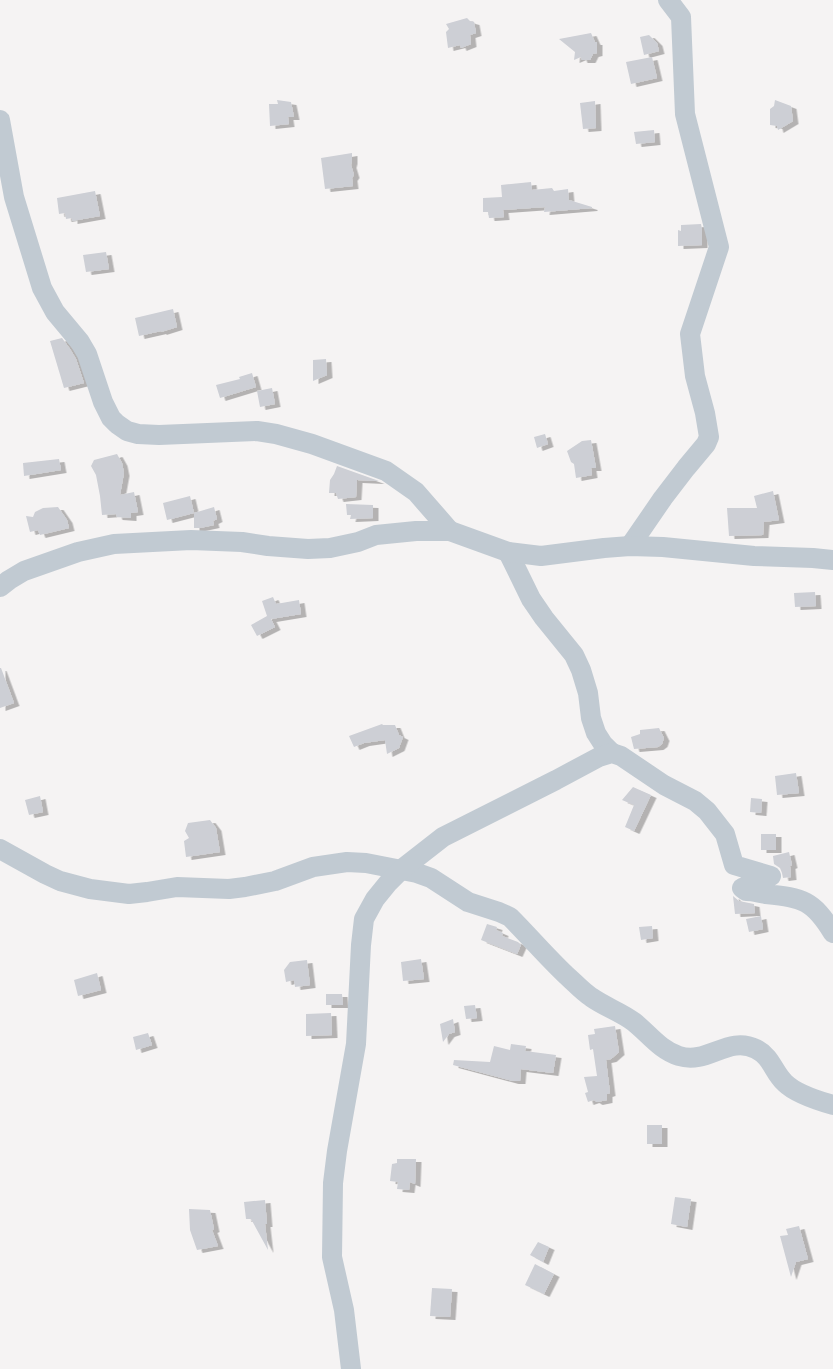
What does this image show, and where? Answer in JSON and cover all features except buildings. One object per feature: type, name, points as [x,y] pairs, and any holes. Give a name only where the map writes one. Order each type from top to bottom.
[{"type":"street","points":[[630,546],[663,498],[706,444],[709,437],[695,376],[690,334],[719,247],[685,114],[681,17],[668,0]]},
{"type":"street","points":[[1,132],[14,197],[42,288],[55,312],[80,342],[87,354],[103,402],[111,418],[117,424],[128,431],[138,434],[158,435],[256,430],[312,444],[386,471],[416,492],[450,531]]},
{"type":"street","points":[[0,588],[24,571],[78,552],[114,544],[192,540],[242,542],[298,548],[330,548],[358,542],[376,535],[416,531],[450,531],[508,552],[541,556],[630,546],[833,560]]},
{"type":"street","points":[[508,552],[531,599],[574,655],[588,693],[591,718],[602,744],[612,753],[621,756],[664,785],[695,801],[708,811],[724,834],[734,865],[771,876],[742,888],[746,891],[799,898],[812,906],[826,921],[833,933]]},
{"type":"street","points":[[351,1369],[344,1310],[332,1257],[333,1183],[356,1044],[364,919],[375,899],[388,883],[402,869],[443,837],[599,757],[612,753]]},
{"type":"street","points":[[0,849],[60,881],[90,889],[129,894],[177,887],[229,888],[253,886],[275,881],[313,867],[346,862],[417,872],[431,878],[468,902],[510,917],[576,985],[591,997],[634,1022],[667,1051],[680,1056],[698,1058],[737,1044],[746,1045],[766,1055],[786,1084],[806,1096],[833,1105]]}]
